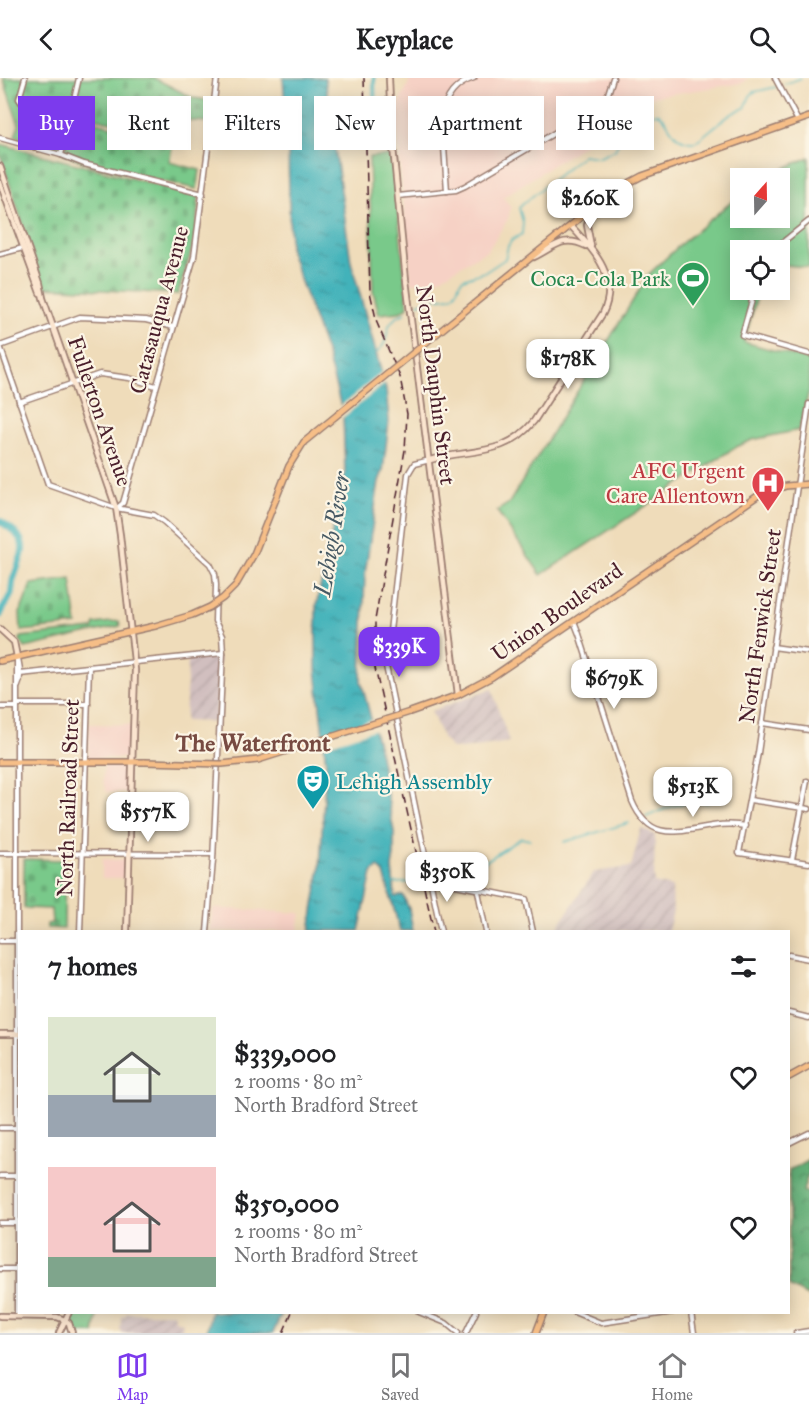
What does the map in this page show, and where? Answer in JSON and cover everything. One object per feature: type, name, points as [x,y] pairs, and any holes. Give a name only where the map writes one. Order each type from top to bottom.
[{"type":"main road","points":[[0,660],[155,626],[192,615],[224,598],[236,585],[254,554],[289,466],[304,442],[612,192],[633,179],[809,117]]},
{"type":"main road","name":"Union Boulevard","points":[[0,762],[237,763],[265,758],[410,712],[458,695],[511,665],[573,620],[759,495],[776,488],[809,484]]},
{"type":"main road","points":[[790,1076],[807,1067]]},
{"type":"main road","points":[[536,1333],[543,1314]]},
{"type":"street","points":[[21,96],[25,78]]},
{"type":"street","points":[[76,96],[80,78]]},
{"type":"street","name":"Catasauqua Avenue","points":[[116,508],[123,503],[194,257],[217,78]]},
{"type":"street","name":"North Dauphin Street","points":[[388,78],[406,280],[458,695]]},
{"type":"street","points":[[447,191],[442,117],[444,105],[462,82],[474,78]]},
{"type":"street","points":[[398,196],[447,191],[465,186],[595,109],[607,97],[613,78]]},
{"type":"street","points":[[775,78],[798,121]]},
{"type":"street","points":[[0,138],[18,143]]},
{"type":"street","points":[[42,150],[84,164],[203,194]]},
{"type":"street","points":[[61,155],[62,150]]},
{"type":"street","name":"Fullerton Avenue","points":[[0,166],[43,298]]},
{"type":"street","name":"Fullerton Avenue","points":[[0,183],[22,248],[54,327],[116,508],[135,662],[136,699],[128,930]]},
{"type":"street","points":[[591,249],[587,231],[593,207]]},
{"type":"street","points":[[785,240],[809,221]]},
{"type":"street","points":[[441,930],[386,666],[408,474],[414,464],[495,449],[520,436],[534,421],[606,305],[609,289],[607,276],[600,260],[571,226]]},
{"type":"street","points":[[528,259],[558,243],[568,241],[577,242],[591,249]]},
{"type":"street","points":[[0,255],[22,248]]},
{"type":"street","points":[[751,300],[742,335],[809,354]]},
{"type":"street","points":[[173,327],[146,320],[80,318],[0,346],[48,484],[116,508],[147,513],[159,518],[213,569],[216,585],[215,622],[222,636],[223,653],[207,930]]},
{"type":"street","points":[[19,402],[100,374],[129,378],[156,386]]},
{"type":"street","name":"North Fenwick Street","points":[[792,860],[739,853],[750,800],[809,404]]},
{"type":"street","points":[[573,620],[635,809],[646,824],[663,831],[678,832],[724,823],[745,826]]},
{"type":"street","points":[[2,631],[14,642],[20,674],[17,687]]},
{"type":"street","points":[[773,647],[809,652]]},
{"type":"street","points":[[20,674],[223,653]]},
{"type":"street","points":[[17,657],[17,1316]]},
{"type":"street","name":"North Railroad Street","points":[[80,930],[89,667]]},
{"type":"street","points":[[0,707],[88,704]]},
{"type":"street","points":[[762,723],[809,730]]},
{"type":"street","points":[[807,781],[792,860],[809,863]]},
{"type":"street","points":[[750,800],[809,809]]},
{"type":"street","points":[[0,854],[213,854]]},
{"type":"street","points":[[430,880],[526,899],[533,930]]},
{"type":"street","points":[[478,891],[486,930]]},
{"type":"street","points":[[0,941],[18,941]]},
{"type":"street","points":[[790,955],[809,959]]},
{"type":"street","points":[[790,1013],[809,1018]]},
{"type":"street","points":[[0,1034],[18,1034]]},
{"type":"street","points":[[807,1067],[809,1075]]},
{"type":"street","points":[[790,1072],[796,1073]]},
{"type":"street","points":[[0,1128],[18,1128]]},
{"type":"street","points":[[790,1142],[809,1132]]},
{"type":"street","points":[[0,1176],[18,1176]]},
{"type":"street","points":[[0,1223],[18,1223]]},
{"type":"street","points":[[0,1269],[18,1269]]},
{"type":"street","points":[[0,1316],[32,1314],[57,1317],[69,1323],[72,1333]]},
{"type":"street","points":[[59,1333],[68,1314]]},
{"type":"street","points":[[424,1314],[451,1326],[458,1333]]},
{"type":"street","points":[[466,1333],[475,1314]]},
{"type":"street","points":[[579,1314],[601,1323],[638,1315]]},
{"type":"street","points":[[691,1314],[694,1333]]},
{"type":"street","points":[[795,1333],[809,1331]]},
{"type":"shaded area","points":[[411,78],[748,78],[743,83],[654,97],[556,96],[556,150],[576,150],[503,197],[511,207],[508,219],[488,250],[435,281],[411,283],[396,110]]},
{"type":"shaded area","points":[[217,656],[219,660],[216,722],[185,721],[188,658]]},
{"type":"shaded area","points":[[492,689],[509,742],[462,749],[452,748],[443,739],[431,711]]},
{"type":"shaded area","points":[[89,724],[132,725],[130,756],[128,758],[88,758]]},
{"type":"shaded area","points":[[104,765],[128,766],[129,792],[106,792],[103,780]]},
{"type":"shaded area","points":[[641,828],[655,835],[654,883],[672,887],[673,911],[668,930],[556,930],[594,872],[631,867]]},
{"type":"shaded area","points":[[102,859],[125,860],[124,878],[102,878]]},
{"type":"shaded area","points":[[213,908],[301,913],[298,930],[210,930]]},
{"type":"shaded area","points":[[126,1314],[173,1314],[175,1320],[183,1323],[181,1333],[123,1333],[120,1329],[122,1316],[125,1317]]},
{"type":"green space","points":[[3,78],[154,78],[189,96],[107,96],[107,121],[95,118],[95,96],[18,96],[18,122]]},
{"type":"green space","points":[[191,97],[203,100],[203,122],[191,121]]},
{"type":"green space","points":[[95,122],[107,125],[107,150],[171,150],[169,162],[200,170],[197,189],[95,166],[64,154],[65,150],[95,150]]},
{"type":"green space","points":[[0,144],[199,196],[195,239],[178,294],[43,287],[0,154]]},
{"type":"green space","points":[[392,155],[408,307],[400,312],[379,314],[373,291],[369,157]]},
{"type":"green space","name":"Coca-Cola Park","points":[[809,157],[809,268],[790,265],[790,240],[730,240],[730,300],[756,300],[744,342],[809,360],[809,391],[799,430],[752,440],[734,448],[541,575],[497,511],[509,503],[649,274],[730,203],[730,228],[790,228],[790,168],[785,168]]},
{"type":"green space","points":[[71,579],[77,625],[21,631],[20,613],[31,584]]},
{"type":"green space","points":[[119,621],[120,626],[25,648],[20,640],[21,637],[93,629],[95,624]]},
{"type":"green space","points":[[24,859],[65,860],[64,929],[47,928],[47,924],[52,923],[51,909],[24,908]]},
{"type":"green space","points":[[809,1159],[809,1173],[803,1191],[809,1193],[809,1297],[790,1287],[790,1169]]},
{"type":"green space","points":[[72,1314],[98,1314],[94,1333],[75,1333]]},
{"type":"water","name":"Lehigh River","points":[[283,78],[325,78],[328,96],[314,96],[314,150],[335,150],[351,262],[386,389],[389,421],[383,471],[379,481],[365,574],[361,681],[378,745],[394,832],[392,867],[395,897],[403,895],[409,909],[413,930],[400,930],[384,873],[378,867],[372,873],[359,930],[310,930],[320,867],[326,764],[316,669],[316,606],[345,473],[343,414],[327,355],[290,251],[288,150],[302,150],[302,96],[284,96]]},
{"type":"water","points":[[211,1314],[282,1314],[273,1333],[206,1333]]},
{"type":"pier","points":[[384,371],[387,382],[340,420],[338,408]]},
{"type":"pier","points":[[374,719],[377,729],[321,747],[320,737]]},
{"type":"waterway","points":[[374,78],[374,96]]},
{"type":"waterway","points":[[785,84],[801,78]]},
{"type":"waterway","points":[[419,303],[430,299],[451,297],[463,279],[487,271],[505,259],[512,240],[522,234],[523,222],[519,208],[583,155],[600,157],[615,150],[624,136],[636,125],[656,113],[676,135],[684,140],[695,142],[727,117],[745,108],[754,92],[776,87]]},
{"type":"waterway","points":[[376,353],[385,342],[391,322],[405,313]]},
{"type":"waterway","points":[[0,521],[17,535],[23,547],[11,594],[0,615]]},
{"type":"waterway","points":[[646,817],[684,803],[708,803]]},
{"type":"waterway","points":[[564,842],[629,823]]},
{"type":"waterway","points":[[439,874],[466,870],[480,865],[521,838],[530,840]]},
{"type":"waterway","points":[[392,883],[418,882]]},
{"type":"railway","points":[[364,78],[370,292],[377,323],[400,377],[407,414],[405,450],[375,620],[375,668],[434,930]]},
{"type":"railway","points":[[283,1333],[291,1314]]},
{"type":"place","name":"Coca-Cola Park","points":[[693,307]]},
{"type":"place","name":"AFC Urgent Care Allentown","points":[[768,512]]},
{"type":"place","name":"Lehigh Assembly","points":[[313,810]]},
{"type":"district","name":"The Waterfront","points":[[253,743]]}]
